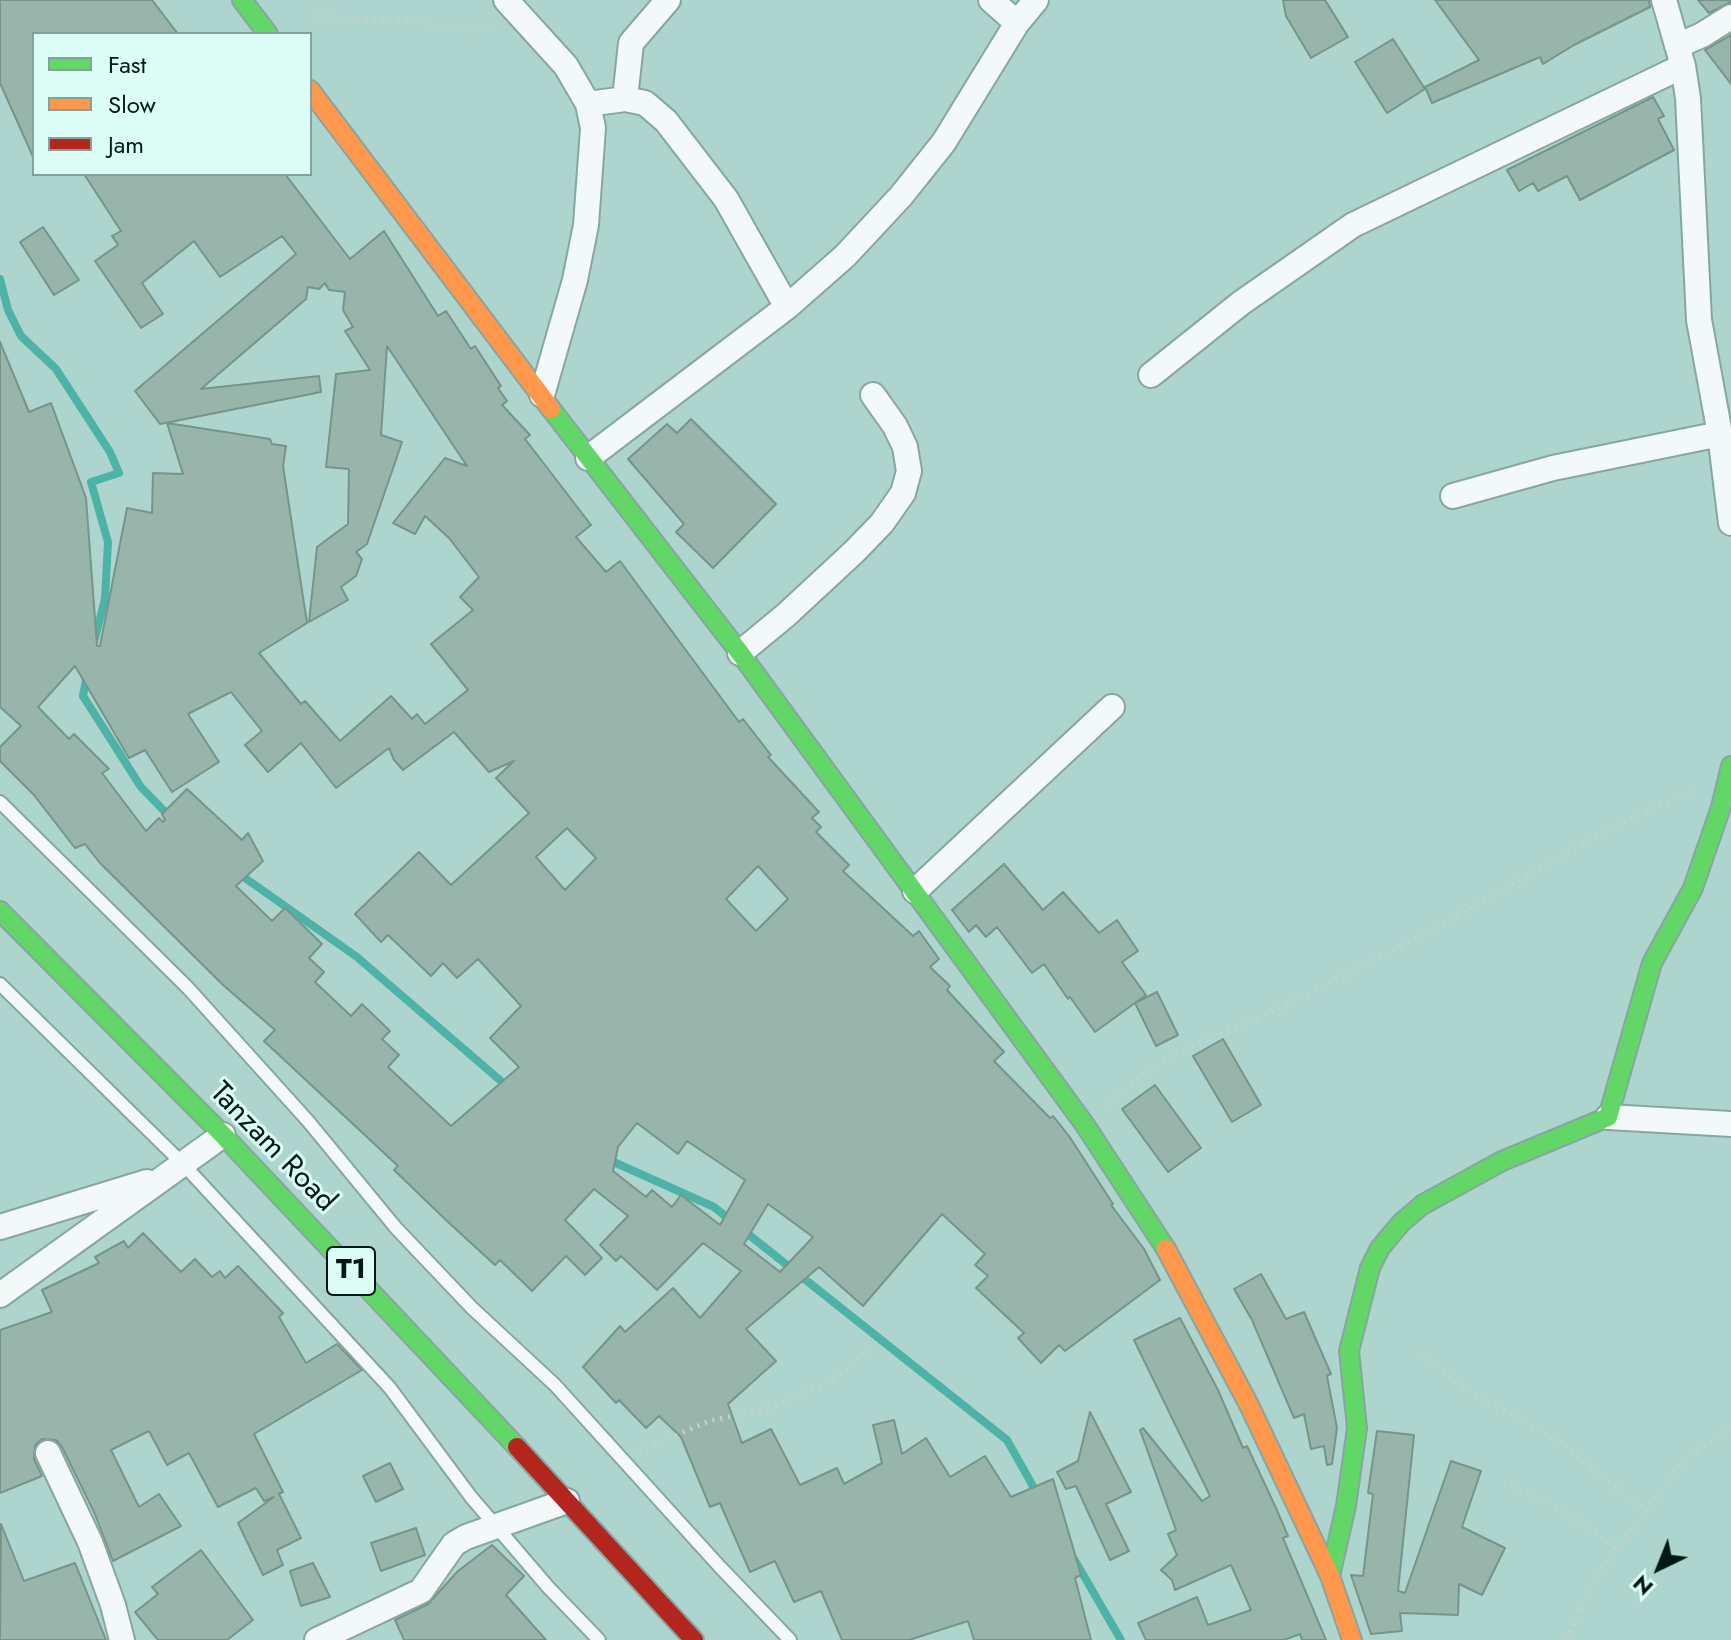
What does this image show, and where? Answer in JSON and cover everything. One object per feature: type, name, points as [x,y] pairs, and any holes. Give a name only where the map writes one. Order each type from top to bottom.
[{"type":"main road","points":[[242,0],[266,32]]},
{"type":"main road","points":[[312,93],[588,458],[740,653],[1085,1125],[1168,1253],[1249,1405],[1330,1576],[1352,1640]]},
{"type":"main road","points":[[1330,1576],[1356,1446],[1349,1351],[1370,1268],[1380,1248],[1401,1223],[1441,1193],[1537,1145],[1608,1117],[1648,976],[1693,888],[1721,807],[1730,768]]},
{"type":"main road","name":"Tanzam Road","points":[[0,911],[223,1135],[694,1640]]},
{"type":"street","points":[[506,0],[566,66],[588,104],[593,128],[586,225],[575,280],[542,395]]},
{"type":"street","points":[[625,99],[631,43],[668,0]]},
{"type":"street","points":[[991,0],[1017,23]]},
{"type":"street","points":[[588,458],[787,307],[845,256],[944,142],[1017,23],[1036,0]]},
{"type":"street","points":[[1664,0],[1680,56],[1690,125],[1699,320],[1720,434],[1731,523]]},
{"type":"street","points":[[1151,375],[1241,303],[1353,225],[1680,56],[1731,17]]},
{"type":"street","points":[[588,104],[625,99],[645,103],[666,121],[726,199],[787,307]]},
{"type":"street","points":[[740,653],[855,551],[882,523],[903,493],[909,471],[905,447],[895,426],[873,395]]},
{"type":"street","points":[[1453,496],[1553,468],[1720,434]]},
{"type":"street","points":[[915,891],[1112,707]]},
{"type":"street","points":[[1608,1117],[1731,1124]]},
{"type":"street","points":[[0,1295],[223,1135]]},
{"type":"street","points":[[0,1227],[174,1171]]},
{"type":"street","points":[[48,1453],[90,1542],[122,1640]]},
{"type":"street","points":[[317,1640],[421,1591],[454,1544],[479,1531],[497,1528],[567,1501]]},
{"type":"lane","points":[[0,802],[188,988],[308,1121],[396,1228],[472,1308],[555,1385],[790,1640]]},
{"type":"lane","points":[[0,984],[174,1171],[390,1388],[497,1528],[599,1640]]},
{"type":"path","points":[[317,16],[409,21],[469,30],[535,29]]},
{"type":"path","points":[[1085,1125],[1120,1094],[1178,1052],[1272,1012],[1423,935],[1604,832],[1730,768]]},
{"type":"path","points":[[623,1459],[709,1421],[763,1410],[791,1399],[842,1372],[871,1347]]},
{"type":"path","points":[[1424,1356],[1484,1402],[1520,1418],[1557,1440],[1645,1511]]},
{"type":"path","points":[[1567,1640],[1588,1589],[1686,1457],[1731,1429]]},
{"type":"path","points":[[1504,1483],[1546,1501],[1616,1549]]},
{"type":"building","points":[[0,0],[152,0],[176,32],[32,32],[32,155],[0,83]]},
{"type":"building","points":[[1283,0],[1325,0],[1348,37],[1311,58],[1286,16]]},
{"type":"building","points":[[1435,0],[1649,0],[1650,7],[1543,64],[1540,57],[1432,103],[1425,87],[1479,60]]},
{"type":"building","points":[[1698,0],[1731,0],[1731,2],[1709,13]]},
{"type":"building","points":[[1731,35],[1731,84],[1705,50]]},
{"type":"building","points":[[1393,39],[1425,89],[1387,113],[1355,62]]},
{"type":"building","points":[[1653,97],[1664,116],[1658,119],[1674,150],[1580,200],[1567,176],[1538,191],[1533,183],[1519,191],[1507,170]]},
{"type":"building","points":[[85,176],[287,176],[350,259],[384,231],[438,316],[446,311],[471,349],[475,346],[501,386],[498,388],[507,401],[502,405],[530,435],[525,439],[591,525],[576,537],[606,572],[620,561],[739,722],[743,719],[771,755],[768,757],[819,812],[812,818],[821,827],[816,832],[849,865],[843,871],[913,936],[919,931],[939,959],[930,967],[950,986],[947,990],[1004,1052],[994,1061],[1050,1118],[1053,1116],[1069,1136],[1111,1205],[1144,1249],[1160,1280],[1065,1351],[1059,1345],[1041,1363],[1018,1338],[1024,1333],[976,1288],[988,1276],[975,1265],[985,1254],[942,1214],[863,1306],[819,1267],[746,1329],[776,1361],[728,1404],[742,1443],[771,1429],[800,1485],[837,1468],[844,1484],[882,1463],[873,1425],[894,1420],[902,1454],[926,1438],[950,1477],[985,1456],[1011,1497],[1053,1479],[1081,1575],[1075,1578],[1091,1640],[974,1640],[968,1621],[909,1640],[842,1640],[821,1591],[794,1602],[775,1561],[750,1572],[720,1503],[710,1507],[681,1437],[659,1416],[646,1428],[619,1400],[616,1403],[583,1367],[620,1326],[625,1332],[673,1288],[700,1318],[741,1271],[703,1243],[657,1290],[621,1256],[616,1261],[600,1245],[628,1216],[594,1189],[565,1220],[602,1258],[585,1275],[566,1256],[532,1291],[500,1260],[495,1265],[448,1222],[394,1170],[398,1166],[264,1041],[275,1030],[223,985],[100,863],[85,844],[75,848],[34,795],[0,761],[0,747],[21,726],[0,707],[0,342],[29,412],[51,403],[86,498],[97,646],[100,646],[127,508],[152,513],[153,473],[183,474],[167,423],[270,439],[272,444],[286,446],[283,466],[307,623],[259,653],[301,704],[305,701],[340,741],[391,696],[412,719],[417,714],[425,724],[468,690],[431,644],[473,610],[460,597],[479,577],[449,538],[425,516],[415,534],[393,523],[445,458],[467,466],[387,346],[381,435],[402,442],[367,544],[356,552],[362,559],[356,576],[341,587],[348,600],[309,622],[317,547],[348,524],[349,469],[326,467],[336,374],[370,370],[345,331],[353,327],[343,310],[345,292],[329,290],[325,283],[319,289],[308,287],[306,299],[201,389],[319,376],[321,392],[160,424],[135,391],[296,254],[282,236],[220,277],[194,241],[142,283],[163,314],[141,328],[95,261],[118,245],[112,236],[121,231]],"holes":[[[75,666],[129,758],[145,750],[172,792],[219,762],[188,714],[231,692],[262,731],[245,745],[268,772],[301,743],[336,788],[389,748],[403,770],[454,732],[489,772],[514,761],[496,778],[529,813],[451,885],[419,852],[355,914],[381,942],[388,935],[431,976],[443,963],[457,978],[478,959],[521,1006],[490,1038],[519,1067],[451,1126],[388,1067],[399,1055],[382,1039],[390,1031],[362,1004],[351,1016],[315,982],[324,972],[309,958],[322,944],[285,908],[272,921],[236,886],[263,861],[248,833],[242,840],[187,789],[162,814],[165,820],[163,822],[159,818],[146,831],[102,773],[109,769],[74,734],[69,739],[38,707]],[[567,828],[596,858],[565,890],[536,857]],[[758,866],[788,899],[756,931],[726,899]],[[637,1123],[678,1154],[687,1141],[745,1180],[720,1225],[681,1195],[672,1207],[652,1190],[646,1197],[613,1171],[618,1147]],[[768,1204],[813,1237],[780,1272],[744,1244]]]},
{"type":"building","points":[[43,227],[79,280],[54,295],[20,242]]},
{"type":"building","points":[[691,419],[776,504],[713,568],[676,532],[684,524],[628,459],[667,424],[677,433]]},
{"type":"building","points":[[1004,864],[1043,910],[1063,892],[1099,933],[1117,920],[1138,951],[1122,962],[1146,995],[1095,1032],[1044,964],[1032,973],[997,927],[986,937],[976,925],[969,932],[952,910]]},
{"type":"building","points":[[1157,992],[1178,1035],[1156,1046],[1135,1003]]},
{"type":"building","points":[[1223,1039],[1261,1105],[1232,1122],[1193,1056]]},
{"type":"building","points":[[1155,1085],[1201,1148],[1168,1172],[1122,1109]]},
{"type":"building","points":[[143,1233],[181,1272],[195,1259],[212,1277],[220,1271],[225,1278],[238,1266],[283,1313],[279,1317],[306,1363],[337,1344],[362,1370],[254,1434],[283,1492],[279,1494],[301,1538],[277,1550],[283,1565],[263,1575],[238,1523],[274,1497],[264,1501],[256,1488],[218,1507],[189,1453],[167,1465],[149,1431],[111,1450],[139,1507],[159,1494],[181,1526],[113,1561],[94,1512],[56,1440],[42,1439],[35,1445],[34,1459],[42,1476],[0,1493],[0,1330],[52,1312],[42,1290],[99,1263],[95,1257],[124,1241],[128,1248]]},
{"type":"building","points":[[1261,1274],[1286,1319],[1304,1312],[1331,1374],[1327,1376],[1337,1428],[1332,1464],[1327,1465],[1324,1446],[1311,1449],[1304,1414],[1294,1418],[1252,1320],[1234,1289]]},
{"type":"building","points":[[1180,1318],[1276,1508],[1288,1536],[1283,1538],[1326,1640],[1302,1640],[1300,1634],[1284,1640],[1146,1640],[1138,1623],[1197,1597],[1208,1625],[1251,1610],[1231,1565],[1175,1590],[1172,1580],[1161,1570],[1177,1555],[1168,1534],[1176,1530],[1140,1430],[1143,1428],[1202,1501],[1210,1496],[1134,1340]]},
{"type":"building","points":[[1090,1412],[1131,1492],[1106,1504],[1129,1551],[1110,1560],[1076,1486],[1066,1489],[1057,1472],[1078,1461]]},
{"type":"building","points":[[1377,1431],[1414,1435],[1398,1591],[1405,1593],[1451,1461],[1481,1471],[1462,1527],[1505,1548],[1482,1595],[1459,1584],[1458,1615],[1400,1613],[1402,1631],[1371,1634],[1351,1575],[1363,1576],[1373,1494],[1368,1493]]},
{"type":"building","points":[[390,1463],[403,1489],[376,1502],[363,1476]]},
{"type":"building","points":[[1,1524],[24,1581],[75,1563],[106,1640],[0,1640]]},
{"type":"building","points":[[416,1528],[425,1555],[381,1571],[371,1543]]},
{"type":"building","points":[[492,1545],[524,1576],[506,1595],[546,1640],[404,1640],[395,1620],[428,1604],[458,1571]]},
{"type":"building","points":[[201,1550],[253,1620],[227,1640],[158,1640],[135,1612],[158,1594],[152,1587]]},
{"type":"building","points":[[313,1563],[330,1597],[301,1606],[290,1571]]},
{"type":"waterway","points":[[0,279],[8,310],[21,336],[56,369],[110,452],[119,473],[91,482],[108,542],[105,599],[94,642]]},
{"type":"waterway","points":[[87,674],[83,696],[141,787],[172,819]]},
{"type":"waterway","points":[[238,873],[357,957],[509,1088]]},
{"type":"waterway","points":[[607,1159],[714,1207],[1007,1440],[1038,1495]]},
{"type":"waterway","points":[[1074,1559],[1121,1640]]},
{"type":"traffic: fast","points":[[242,0],[266,32]]},
{"type":"traffic: fast","points":[[551,409],[740,653],[1085,1125],[1166,1249]]},
{"type":"traffic: fast","points":[[1330,1576],[1346,1506],[1357,1428],[1349,1351],[1370,1268],[1380,1248],[1401,1223],[1422,1205],[1502,1161],[1608,1117],[1652,963],[1693,888],[1721,807],[1731,766]]},
{"type":"traffic: fast","points":[[0,911],[223,1135],[517,1447]]},
{"type":"traffic: slow","points":[[312,93],[551,409]]},
{"type":"traffic: slow","points":[[1166,1249],[1249,1405],[1330,1576],[1352,1640]]},
{"type":"traffic: jam","points":[[517,1447],[694,1640]]}]
